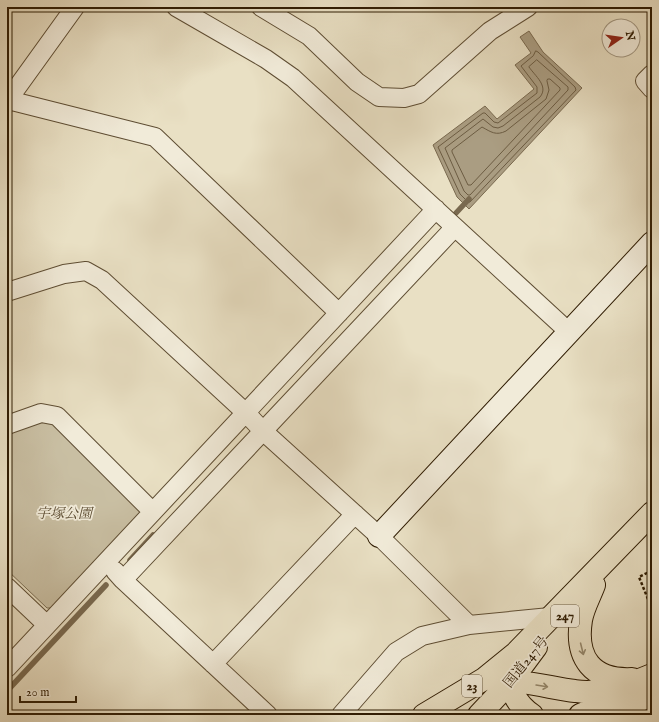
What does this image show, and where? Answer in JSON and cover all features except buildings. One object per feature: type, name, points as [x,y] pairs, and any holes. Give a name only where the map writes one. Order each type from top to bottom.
[{"type":"highway","name":"国道247号","points":[[516,653],[652,513]]},
{"type":"highway","name":"国道247号","points":[[479,715],[510,682],[537,646],[594,585],[652,518]]},
{"type":"highway","points":[[594,585],[581,619],[580,643],[583,655],[588,664],[606,676],[620,679],[631,679],[652,675]]},
{"type":"highway","points":[[516,653],[508,668],[513,695],[520,705],[532,715]]},
{"type":"highway","name":"23","points":[[424,715],[484,679],[516,653]]},
{"type":"highway","points":[[442,715],[487,687],[501,683],[510,682],[576,692],[599,691],[630,684],[652,675]]},
{"type":"highway","points":[[580,715],[652,683]]},
{"type":"highway","points":[[607,715],[652,695]]},
{"type":"street","points":[[76,7],[7,102],[156,137],[339,313]]},
{"type":"street","points":[[176,7],[266,59],[293,78],[569,332]]},
{"type":"street","points":[[261,7],[309,36],[357,82],[379,97],[404,98],[419,94],[490,32],[528,7]]},
{"type":"street","points":[[652,74],[644,81],[652,88]]},
{"type":"street","points":[[7,668],[436,210]]},
{"type":"street","points":[[124,580],[455,227]]},
{"type":"street","points":[[379,536],[652,243]]},
{"type":"street","points":[[7,292],[64,274],[86,271],[102,280],[246,412],[263,431],[379,536],[469,625]]},
{"type":"street","points":[[7,425],[41,413],[57,416],[153,512]]},
{"type":"street","points":[[213,664],[355,514]]},
{"type":"street","points":[[107,561],[124,580],[268,715]]},
{"type":"street","points":[[7,586],[47,625]]},
{"type":"street","points":[[341,715],[396,652],[422,636],[469,625],[550,617]]},
{"type":"path","points":[[652,582],[647,573],[639,577],[652,608]]},
{"type":"green space","name":"宇塚公園","points":[[45,421],[55,422],[140,510],[140,516],[54,608],[47,608],[7,570],[7,434]]},
{"type":"water","points":[[529,31],[543,52],[582,88],[469,209],[457,197],[433,145],[485,106],[497,119],[534,89],[515,65],[531,53],[520,37]]},
{"type":"waterway","points":[[456,213],[469,199]]},
{"type":"waterway","points":[[130,560],[153,535]]},
{"type":"waterway","points":[[7,691],[106,585]]}]
